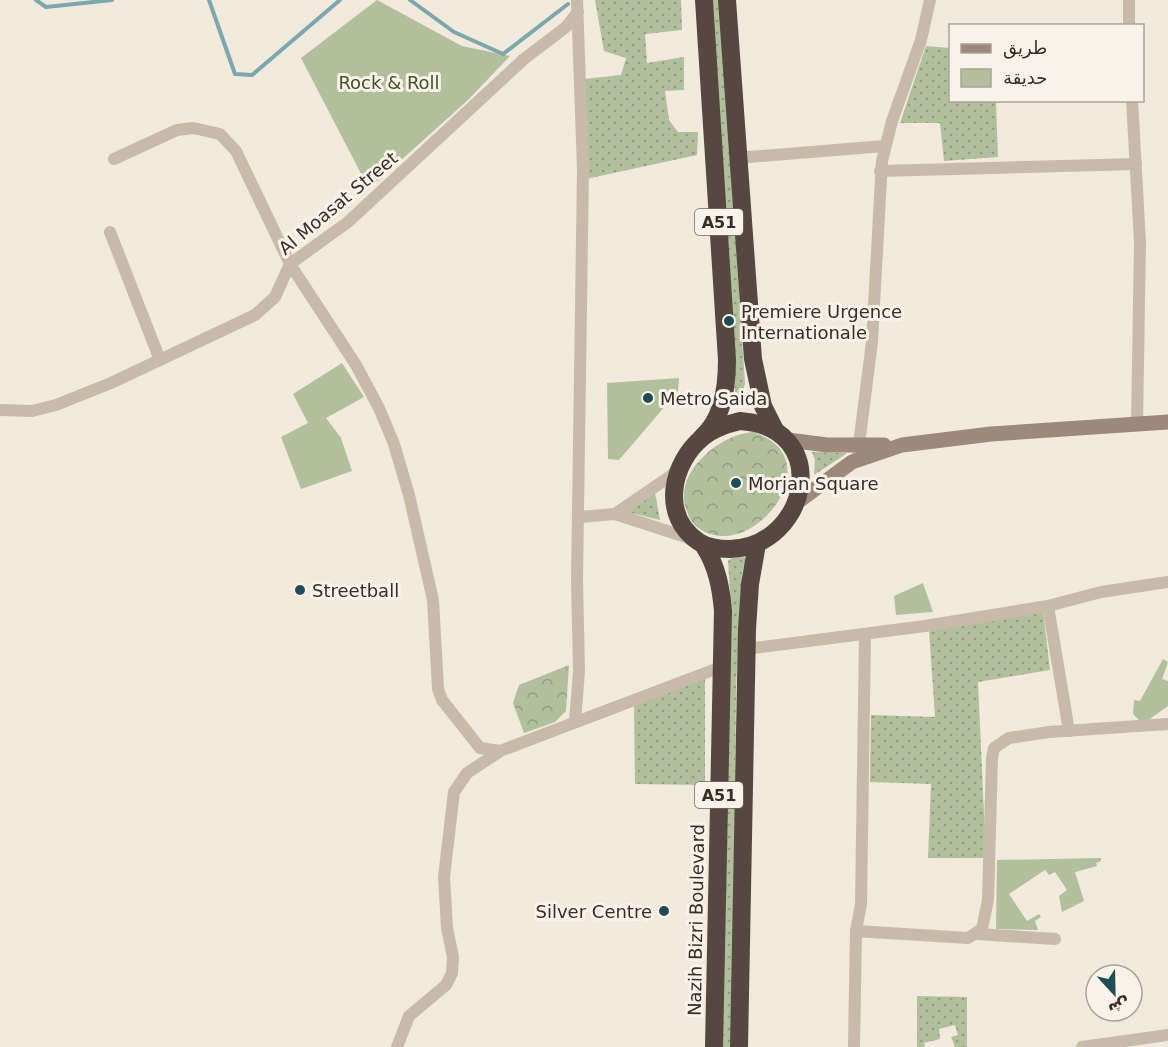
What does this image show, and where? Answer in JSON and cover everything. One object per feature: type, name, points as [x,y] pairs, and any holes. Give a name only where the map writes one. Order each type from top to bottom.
[{"type":"highway","name":"A51","points":[[700,543],[680,520],[673,497],[681,464],[702,437],[712,429],[725,389],[727,360],[704,0]]},
{"type":"highway","name":"A51","points":[[727,0],[753,359],[763,406],[798,460],[802,475],[801,489],[796,503],[772,533],[757,544],[750,584],[746,649],[739,1047]]},
{"type":"highway","name":"A51","points":[[702,437],[726,424],[740,421],[753,422],[782,435]]},
{"type":"highway","points":[[700,543],[741,549],[757,544]]},
{"type":"highway","name":"Nazih Bizri Boulevard","points":[[700,543],[712,558],[721,587],[714,1047]]},
{"type":"street","points":[[796,503],[858,452],[872,342],[880,171],[884,146],[921,40],[930,0]]},
{"type":"street","points":[[1129,0],[1129,24]]},
{"type":"street","points":[[575,722],[579,671],[583,160],[578,6]]},
{"type":"street","name":"Al Moasat Street","points":[[0,410],[46,409],[160,360],[255,315],[275,297],[290,264],[343,226],[524,59],[567,27],[578,6]]},
{"type":"street","points":[[1132,102],[1141,340],[1137,424]]},
{"type":"street","points":[[114,159],[177,130],[193,128],[220,134],[236,152],[290,264],[356,365],[379,408],[394,444],[410,495],[433,600],[436,680],[442,700],[480,748],[500,751]]},
{"type":"street","points":[[737,158],[884,146]]},
{"type":"street","points":[[880,171],[1136,164]]},
{"type":"street","points":[[110,232],[160,360]]},
{"type":"street","points":[[782,435],[858,452],[972,435],[1168,422]]},
{"type":"street","points":[[615,514],[672,475],[681,464]]},
{"type":"street","points":[[579,517],[615,514],[700,543]]},
{"type":"street","points":[[746,649],[865,635],[1048,606],[1101,592],[1168,582]]},
{"type":"street","points":[[1048,606],[1069,731]]},
{"type":"street","points":[[854,1047],[856,931],[861,904],[865,635]]},
{"type":"street","points":[[398,1047],[410,1016],[446,986],[452,973],[453,957],[447,927],[444,877],[454,792],[467,773],[500,751],[721,667]]},
{"type":"street","points":[[977,934],[985,924],[988,900],[994,748],[1009,738],[1168,724]]},
{"type":"street","points":[[856,931],[959,938],[977,934],[1055,939]]},
{"type":"street","points":[[1082,1047],[1168,1035]]},
{"type":"green space","name":"Rock & Roll","points":[[377,0],[462,46],[510,56],[468,100],[369,189],[301,58]]},
{"type":"green space","points":[[595,0],[681,0],[682,30],[645,34],[647,63],[684,57],[684,90],[665,91],[669,120],[678,132],[698,132],[697,155],[586,179],[584,79],[621,75],[626,58],[604,51]]},
{"type":"green space","points":[[710,0],[720,0],[745,383],[740,406],[736,408]]},
{"type":"green space","points":[[926,46],[949,48],[949,102],[1004,102],[996,103],[998,157],[944,161],[940,123],[900,123]]},
{"type":"green space","points":[[342,363],[364,397],[326,418],[341,438],[352,471],[301,489],[281,437],[308,423],[293,394]]},
{"type":"green space","points":[[679,378],[678,391],[619,460],[608,459],[607,383]]},
{"type":"green space","points":[[753,432],[776,445],[787,463],[786,483],[777,503],[761,521],[742,532],[721,536],[700,529],[690,519],[684,497],[686,484],[692,471],[713,448],[740,434]]},
{"type":"green space","points":[[812,452],[846,454],[814,475],[815,460]]},
{"type":"green space","points":[[655,493],[660,520],[627,512]]},
{"type":"green space","points":[[732,558],[746,558],[742,573],[736,688],[733,1047],[721,1047],[730,592],[728,561]]},
{"type":"green space","points":[[923,583],[933,612],[896,615],[894,596]]},
{"type":"green space","points":[[1043,611],[1050,670],[978,682],[986,858],[928,858],[931,784],[870,782],[871,715],[935,717],[929,630]]},
{"type":"green space","points":[[1163,659],[1168,662],[1162,679],[1168,681],[1168,706],[1147,721],[1140,721],[1133,714],[1134,700],[1140,701]]},
{"type":"green space","points":[[569,665],[566,711],[555,722],[524,733],[513,703],[519,685]]},
{"type":"green space","points":[[705,676],[705,785],[635,784],[634,703]]},
{"type":"green space","points":[[1101,858],[1101,861],[1096,863],[1097,866],[1075,872],[1084,901],[1062,912],[1059,896],[1067,890],[1055,872],[1049,875],[1045,870],[1009,894],[1027,921],[1039,914],[1041,917],[1035,921],[1038,930],[996,929],[997,860]]},
{"type":"green space","points":[[917,996],[967,997],[967,1047],[955,1047],[951,1037],[958,1035],[955,1025],[939,1029],[940,1039],[924,1043],[925,1047],[917,1047]]},
{"type":"waterway","points":[[36,0],[46,7],[112,0]]},
{"type":"waterway","points":[[209,0],[235,74],[252,75],[340,0]]},
{"type":"waterway","points":[[410,0],[454,32],[503,54],[568,4]]},
{"type":"place","name":"Premiere Urgence Internationale","points":[[729,321]]},
{"type":"place","name":"Metro Saida","points":[[648,398]]},
{"type":"place","name":"Morjan Square","points":[[736,483]]},
{"type":"place","name":"Streetball","points":[[300,590]]},
{"type":"place","name":"Silver Centre","points":[[664,911]]}]
